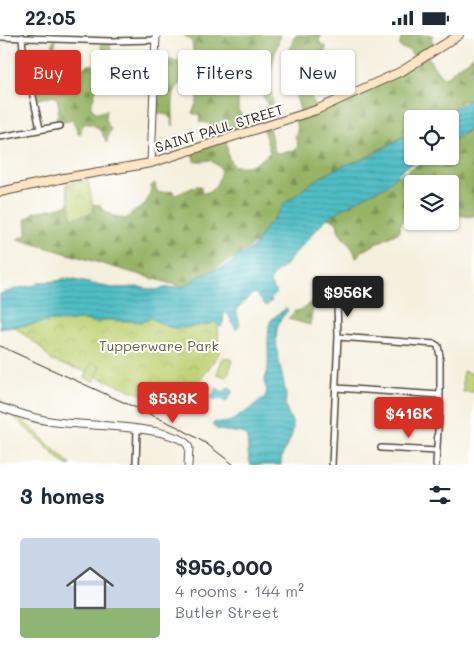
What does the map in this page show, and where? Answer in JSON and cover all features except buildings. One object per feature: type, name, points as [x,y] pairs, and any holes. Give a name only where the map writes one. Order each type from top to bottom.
[{"type":"main road","name":"SAINT PAUL STREET","points":[[0,192],[64,178],[151,163],[316,111],[402,71],[459,35]]},
{"type":"street","points":[[0,37],[110,41],[156,37],[151,163]]},
{"type":"street","points":[[22,37],[40,129]]},
{"type":"street","points":[[0,137],[60,125]]},
{"type":"street","points":[[332,465],[338,300]]},
{"type":"street","points":[[338,337],[435,344],[440,349],[440,395],[436,465]]},
{"type":"street","points":[[336,388],[440,395]]},
{"type":"street","points":[[0,407],[56,423],[137,429],[179,437],[189,448],[188,465]]},
{"type":"street","points":[[136,465],[137,429]]},
{"type":"street","points":[[381,448],[436,451]]},
{"type":"green space","points":[[184,35],[280,35],[271,75],[271,50],[193,50],[192,41]]},
{"type":"green space","points":[[295,35],[322,35],[319,39],[320,43],[326,47],[326,50],[290,50]]},
{"type":"green space","points":[[402,35],[433,35],[431,38],[437,50],[428,56],[433,66],[443,77],[450,75],[456,68],[474,55],[474,98],[462,101],[452,110],[404,110],[404,139],[378,150],[360,161],[274,221],[254,244],[182,287],[17,239],[25,236],[27,232],[26,218],[31,217],[34,212],[72,203],[100,205],[101,208],[111,215],[125,219],[132,212],[143,206],[148,199],[151,186],[155,183],[159,193],[173,191],[173,194],[176,195],[196,186],[201,186],[202,193],[210,191],[218,181],[221,168],[210,160],[195,162],[191,151],[220,140],[214,127],[208,123],[200,122],[199,115],[192,113],[197,95],[238,95],[238,110],[246,120],[248,132],[226,140],[229,159],[232,164],[246,166],[255,164],[270,152],[263,129],[269,127],[274,150],[277,153],[295,151],[298,146],[295,136],[298,129],[294,119],[302,115],[295,95],[312,95],[316,111],[349,95],[355,95],[355,92],[417,62],[409,50],[399,46]]},
{"type":"green space","points":[[53,40],[56,40],[54,50]]},
{"type":"green space","points":[[101,41],[110,42],[110,50],[102,50]]},
{"type":"green space","points":[[168,60],[178,61],[178,87],[173,100],[173,126],[169,116],[153,113],[154,95],[168,95]]},
{"type":"green space","points":[[91,65],[91,95],[94,95],[91,108],[97,113],[107,110],[106,120],[111,129],[107,143],[96,126],[84,124],[81,128],[81,133],[78,134],[72,120],[54,125],[59,109],[57,98],[53,96],[34,100],[33,95],[81,95],[81,68]]},
{"type":"green space","points":[[271,89],[273,103],[268,106],[263,95],[271,95]]},
{"type":"green space","points":[[474,127],[474,216],[459,215],[459,175],[404,175],[404,219],[400,224],[399,232],[364,250],[356,258],[352,248],[340,234],[337,223],[330,218],[317,220],[346,198],[404,173],[417,165],[459,165],[459,136]]},
{"type":"green space","points":[[88,180],[94,212],[72,218],[66,184]]},
{"type":"green space","points":[[321,282],[326,285],[334,284],[313,309],[310,325],[288,319],[295,311],[302,310],[317,296],[321,291]]},
{"type":"green space","name":"Tupperware Park","points":[[208,308],[218,325],[219,353],[200,381],[181,398],[153,399],[78,369],[52,361],[39,346],[8,322]]},
{"type":"green space","points":[[223,357],[233,360],[227,377],[217,374]]},
{"type":"green space","points":[[92,362],[101,366],[94,382],[85,378]]},
{"type":"green space","points":[[463,371],[474,374],[474,392],[463,392]]},
{"type":"green space","points":[[0,399],[71,465],[66,465],[0,404]]},
{"type":"water","points":[[474,97],[474,126],[459,136],[459,110],[450,110]]},
{"type":"water","points":[[404,136],[404,165],[411,165],[402,170],[387,185],[327,218],[272,279],[270,283],[277,293],[271,298],[272,301],[266,306],[255,293],[239,307],[237,313],[240,324],[236,330],[226,312],[221,327],[215,322],[192,327],[175,328],[166,326],[151,318],[142,322],[106,320],[98,323],[83,320],[54,321],[0,329],[0,294],[40,282],[57,281],[65,278],[112,288],[139,287],[155,290],[182,287],[200,276],[230,264],[236,257],[254,247],[266,227],[285,203],[311,183],[337,168],[369,157]]},
{"type":"water","points":[[286,308],[288,311],[281,319],[276,337],[278,357],[285,387],[286,406],[293,426],[291,439],[282,455],[281,465],[251,465],[245,434],[216,429],[213,424],[215,422],[225,423],[233,420],[265,397],[267,390],[264,382],[268,369],[269,324],[272,319]]},
{"type":"water","points":[[229,387],[233,391],[226,402],[221,399],[213,401],[210,398],[217,388],[223,392]]},
{"type":"railway","points":[[0,346],[178,427],[207,444],[234,465]]}]
